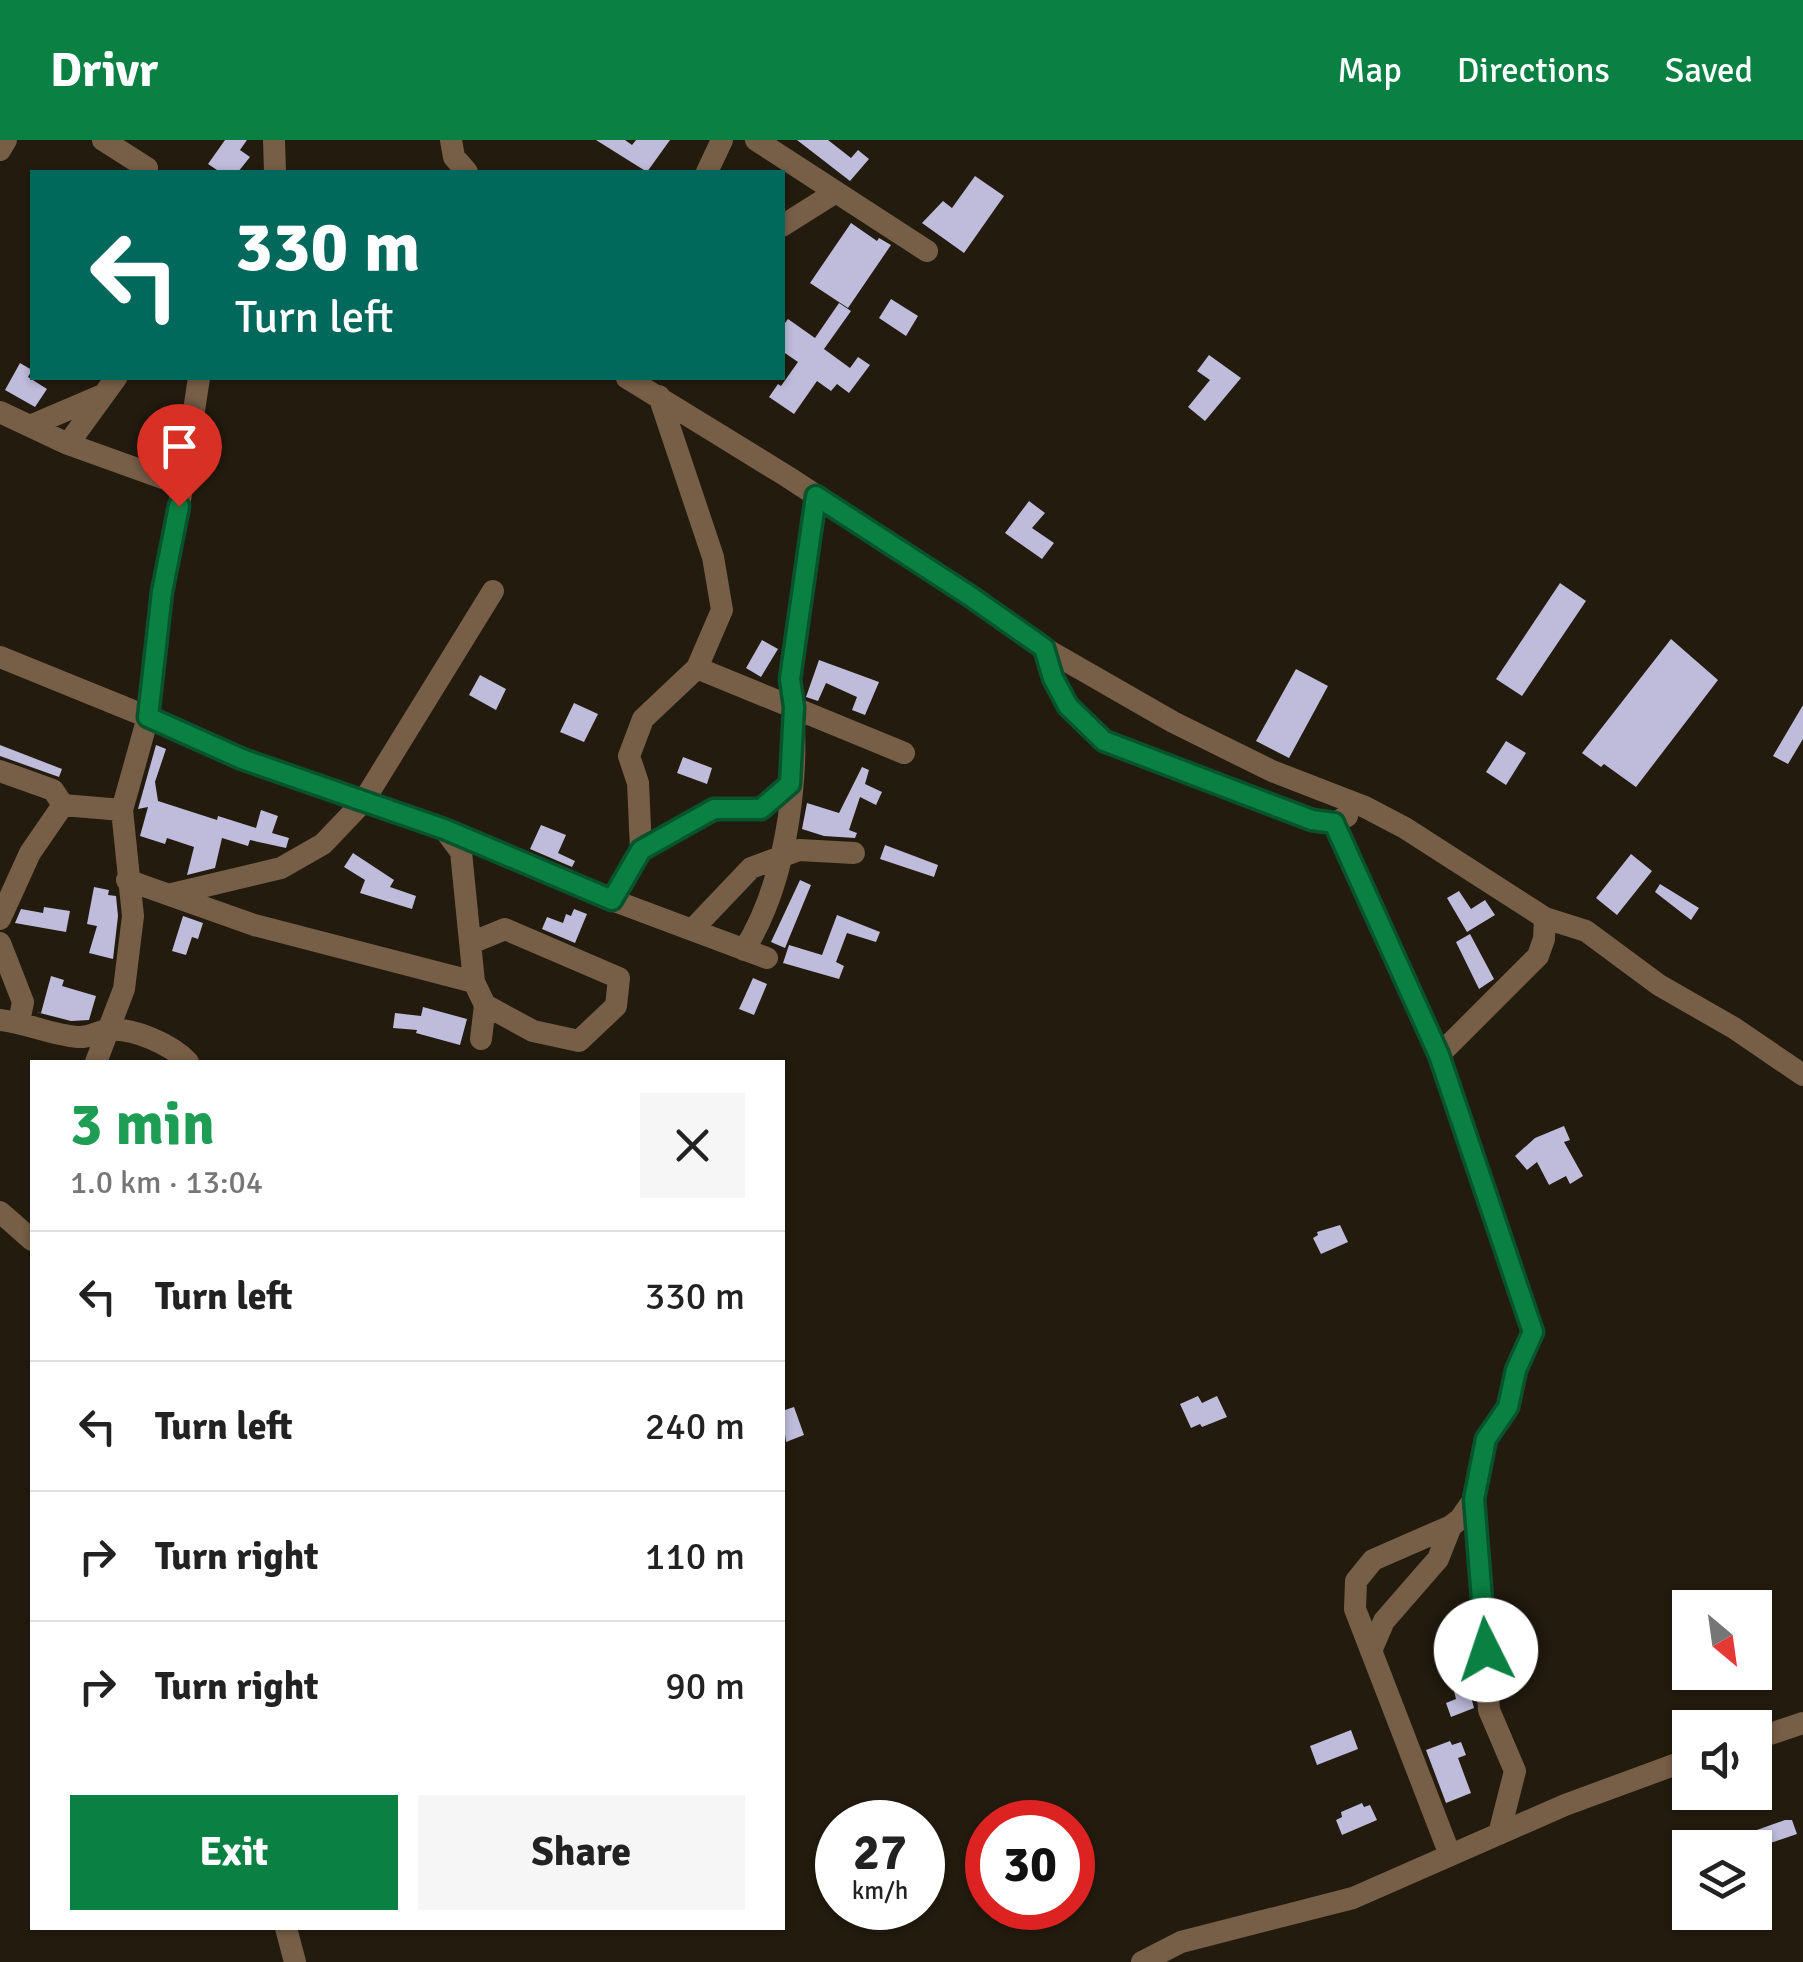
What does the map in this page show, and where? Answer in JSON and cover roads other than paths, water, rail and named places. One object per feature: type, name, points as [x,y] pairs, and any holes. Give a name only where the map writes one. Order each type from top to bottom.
[{"type":"street","points":[[0,150],[6,140]]},
{"type":"street","points":[[103,140],[147,168]]},
{"type":"street","points":[[274,140],[275,170]]},
{"type":"street","points":[[450,140],[454,157],[464,170]]},
{"type":"street","points":[[708,170],[722,140]]},
{"type":"street","points":[[756,140],[926,251]]},
{"type":"street","points":[[785,224],[836,192]]},
{"type":"street","points":[[97,1060],[124,989],[133,916],[122,810],[148,717],[162,592],[199,380]]},
{"type":"street","points":[[631,380],[970,596],[1044,648],[1272,771],[1365,806],[1545,918],[1586,930],[1659,985],[1734,1028],[1803,1075]]},
{"type":"street","points":[[68,444],[110,386]]},
{"type":"street","points":[[32,426],[110,386]]},
{"type":"street","points":[[641,850],[638,782],[629,756],[643,719],[697,668],[722,610],[713,558],[659,396]]},
{"type":"street","points":[[0,412],[68,444],[182,485]]},
{"type":"street","points":[[0,657],[242,759],[444,829],[612,900],[767,958],[761,923],[781,856],[794,707],[790,679],[816,496]]},
{"type":"street","points":[[172,894],[281,868],[322,844],[362,802],[492,591]]},
{"type":"street","points":[[1044,648],[1053,678],[1068,706],[1104,741],[1312,820],[1334,823],[1365,806]]},
{"type":"street","points":[[697,668],[904,753]]},
{"type":"street","points":[[0,772],[53,790],[63,804],[122,810]]},
{"type":"street","points":[[612,900],[641,850],[714,809],[761,809],[790,784]]},
{"type":"street","points":[[0,919],[30,853],[63,804]]},
{"type":"street","points":[[1334,823],[1439,1055],[1533,1332],[1516,1370],[1508,1407],[1486,1439],[1474,1499],[1489,1710],[1515,1771],[1499,1834]]},
{"type":"street","points":[[444,829],[461,852],[474,982],[485,1005],[481,1039]]},
{"type":"street","points":[[692,930],[751,868],[799,850],[854,853]]},
{"type":"street","points":[[127,880],[254,925],[474,982]]},
{"type":"street","points":[[1439,1055],[1538,956],[1545,918]]},
{"type":"street","points":[[470,943],[505,929],[619,978],[616,1006],[580,1041],[533,1031],[485,1005]]},
{"type":"street","points":[[0,943],[23,1002],[10,1021],[78,1038],[108,1030],[135,1034],[177,1051],[186,1060]]},
{"type":"street","points":[[0,1212],[30,1238]]},
{"type":"street","points":[[1450,1855],[1354,1609],[1356,1581],[1373,1560],[1451,1526],[1474,1499]]},
{"type":"street","points":[[1371,1652],[1384,1622],[1404,1594],[1438,1559],[1451,1526]]},
{"type":"street","points":[[1772,1734],[1803,1724]]},
{"type":"street","points":[[1142,1962],[1181,1942],[1352,1898],[1564,1804],[1672,1765]]},
{"type":"street","points":[[287,1930],[296,1962]]}]
